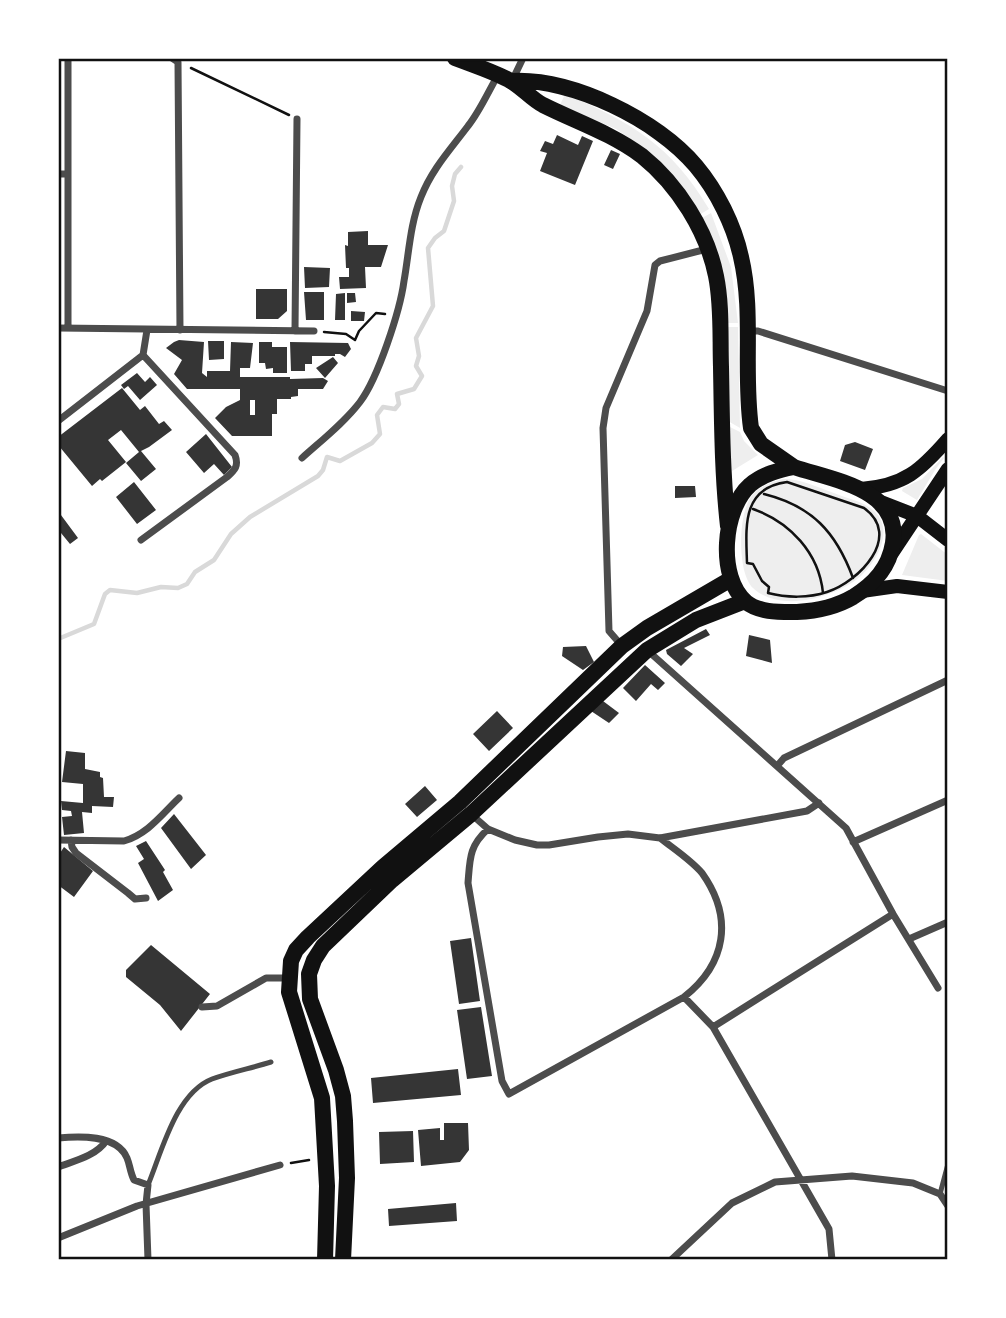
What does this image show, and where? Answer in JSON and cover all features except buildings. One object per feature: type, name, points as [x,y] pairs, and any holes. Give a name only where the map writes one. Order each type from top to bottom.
[{"type":"main road","points":[[455,58],[505,78],[543,105],[605,132],[657,169],[682,200],[708,249],[716,277],[720,326],[722,474],[728,526],[728,557],[731,579],[745,601],[765,610],[803,612],[827,608],[857,585],[885,569],[906,529],[948,470]]},
{"type":"main road","points":[[505,78],[555,84],[610,105],[669,140],[695,165],[726,216],[741,256],[746,285],[751,428],[761,444],[794,467],[860,489],[881,502],[917,516],[948,540]]},
{"type":"main road","points":[[860,489],[895,484],[914,474],[948,439]]},
{"type":"main road","points":[[728,526],[736,504],[750,485],[773,472],[794,467]]},
{"type":"main road","points":[[881,502],[890,514],[893,526],[891,554]]},
{"type":"main road","points":[[343,1260],[347,1146],[343,1096],[310,999],[309,975],[314,960],[323,946],[465,808],[622,646],[647,628],[731,579]]},
{"type":"main road","points":[[857,585],[948,592]]},
{"type":"main road","points":[[324,1260],[326,1157],[322,1098],[293,1010],[288,978],[296,950],[383,867],[465,808],[647,650],[696,620],[745,601]]},
{"type":"main road","points":[[622,646],[647,650]]},
{"type":"main road","points":[[306,1045],[324,1038]]},
{"type":"main road","points":[[326,1213],[345,1213]]},
{"type":"street","points":[[303,458],[362,400],[374,374],[398,309],[419,201],[439,160],[523,58]]},
{"type":"street","points":[[175,60],[180,330]]},
{"type":"street","points":[[58,65],[68,61],[68,328]]},
{"type":"street","points":[[295,331],[297,119]]},
{"type":"street","points":[[58,174],[68,174]]},
{"type":"street","points":[[622,646],[609,631],[603,428],[606,408],[647,311],[655,265],[660,261],[708,249]]},
{"type":"street","points":[[58,328],[314,331]]},
{"type":"street","points":[[58,421],[143,355],[147,330]]},
{"type":"street","points":[[746,331],[758,331],[948,391]]},
{"type":"street","points":[[141,540],[227,477],[237,464],[235,456],[143,355]]},
{"type":"street","points":[[647,650],[846,828],[938,988]]},
{"type":"street","points":[[777,766],[784,758],[948,680]]},
{"type":"street","points":[[58,840],[124,841],[133,838],[142,834],[179,798]]},
{"type":"street","points":[[853,842],[948,800]]},
{"type":"street","points":[[465,808],[488,829],[537,845],[628,834],[660,838],[807,811],[819,803]]},
{"type":"street","points":[[488,829],[476,840],[470,856],[468,883],[502,1081],[509,1094],[684,997],[700,984],[722,941],[718,908],[701,873],[660,838]]},
{"type":"street","points":[[71,840],[76,853],[135,899],[146,898]]},
{"type":"street","points":[[713,1027],[894,914]]},
{"type":"street","points":[[909,939],[948,922]]},
{"type":"street","points":[[202,1007],[217,1006],[266,978],[288,978]]},
{"type":"street","points":[[684,997],[713,1027],[829,1229],[832,1260]]},
{"type":"street","points":[[58,1138],[92,1138],[119,1147],[127,1157],[134,1180],[148,1185],[148,1260]]},
{"type":"street","points":[[58,1167],[88,1155],[102,1147],[106,1141]]},
{"type":"street","points":[[58,1238],[146,1204],[279,1165]]},
{"type":"street","points":[[671,1260],[732,1203],[775,1182],[852,1176],[913,1182],[940,1194],[948,1206]]},
{"type":"lane","points":[[148,1185],[183,1102],[198,1086],[213,1078],[271,1062]]},
{"type":"lane","points":[[940,1194],[948,1164]]},
{"type":"path","points":[[175,60],[297,119]]},
{"type":"path","points":[[314,331],[346,334],[355,340],[370,318],[376,313],[383,313]]},
{"type":"path","points":[[786,482],[864,508],[871,513],[878,525],[877,545],[857,585],[795,597],[768,593],[769,587],[753,564],[747,563],[746,528],[750,508],[760,493],[771,486],[786,482]]},
{"type":"path","points":[[760,493],[799,506],[825,527],[843,554],[857,585]]},
{"type":"path","points":[[750,508],[780,522],[804,544],[819,573],[823,593]]},
{"type":"path","points":[[279,1165],[326,1157]]},
{"type":"shaded area","points":[[565,94],[610,115],[648,138],[680,168],[709,209],[699,215],[641,146],[616,129],[560,105]]},
{"type":"shaded area","points":[[711,213],[731,267],[738,323],[727,323],[702,218]]},
{"type":"shaded area","points":[[727,327],[738,327],[740,428],[728,421]]},
{"type":"shaded area","points":[[728,426],[740,432],[744,441],[758,455],[732,471]]},
{"type":"shaded area","points":[[943,457],[917,500],[902,491],[922,479]]},
{"type":"shaded area","points":[[783,479],[796,480],[859,502],[873,510],[880,518],[883,526],[882,544],[874,561],[852,583],[824,596],[793,601],[764,596],[753,588],[744,570],[742,557],[742,529],[747,505],[757,490]]},
{"type":"shaded area","points":[[921,534],[948,555],[948,581],[902,575]]},
{"type":"waterway","points":[[58,639],[94,624],[105,594],[110,590],[137,593],[161,587],[178,588],[187,584],[195,572],[214,560],[231,534],[250,517],[318,476],[327,457],[340,461],[372,443],[380,434],[377,415],[383,407],[395,409],[399,404],[397,394],[414,389],[422,376],[416,366],[419,356],[416,338],[433,306],[428,248],[444,231],[454,201],[452,186],[455,174],[461,167]]}]
